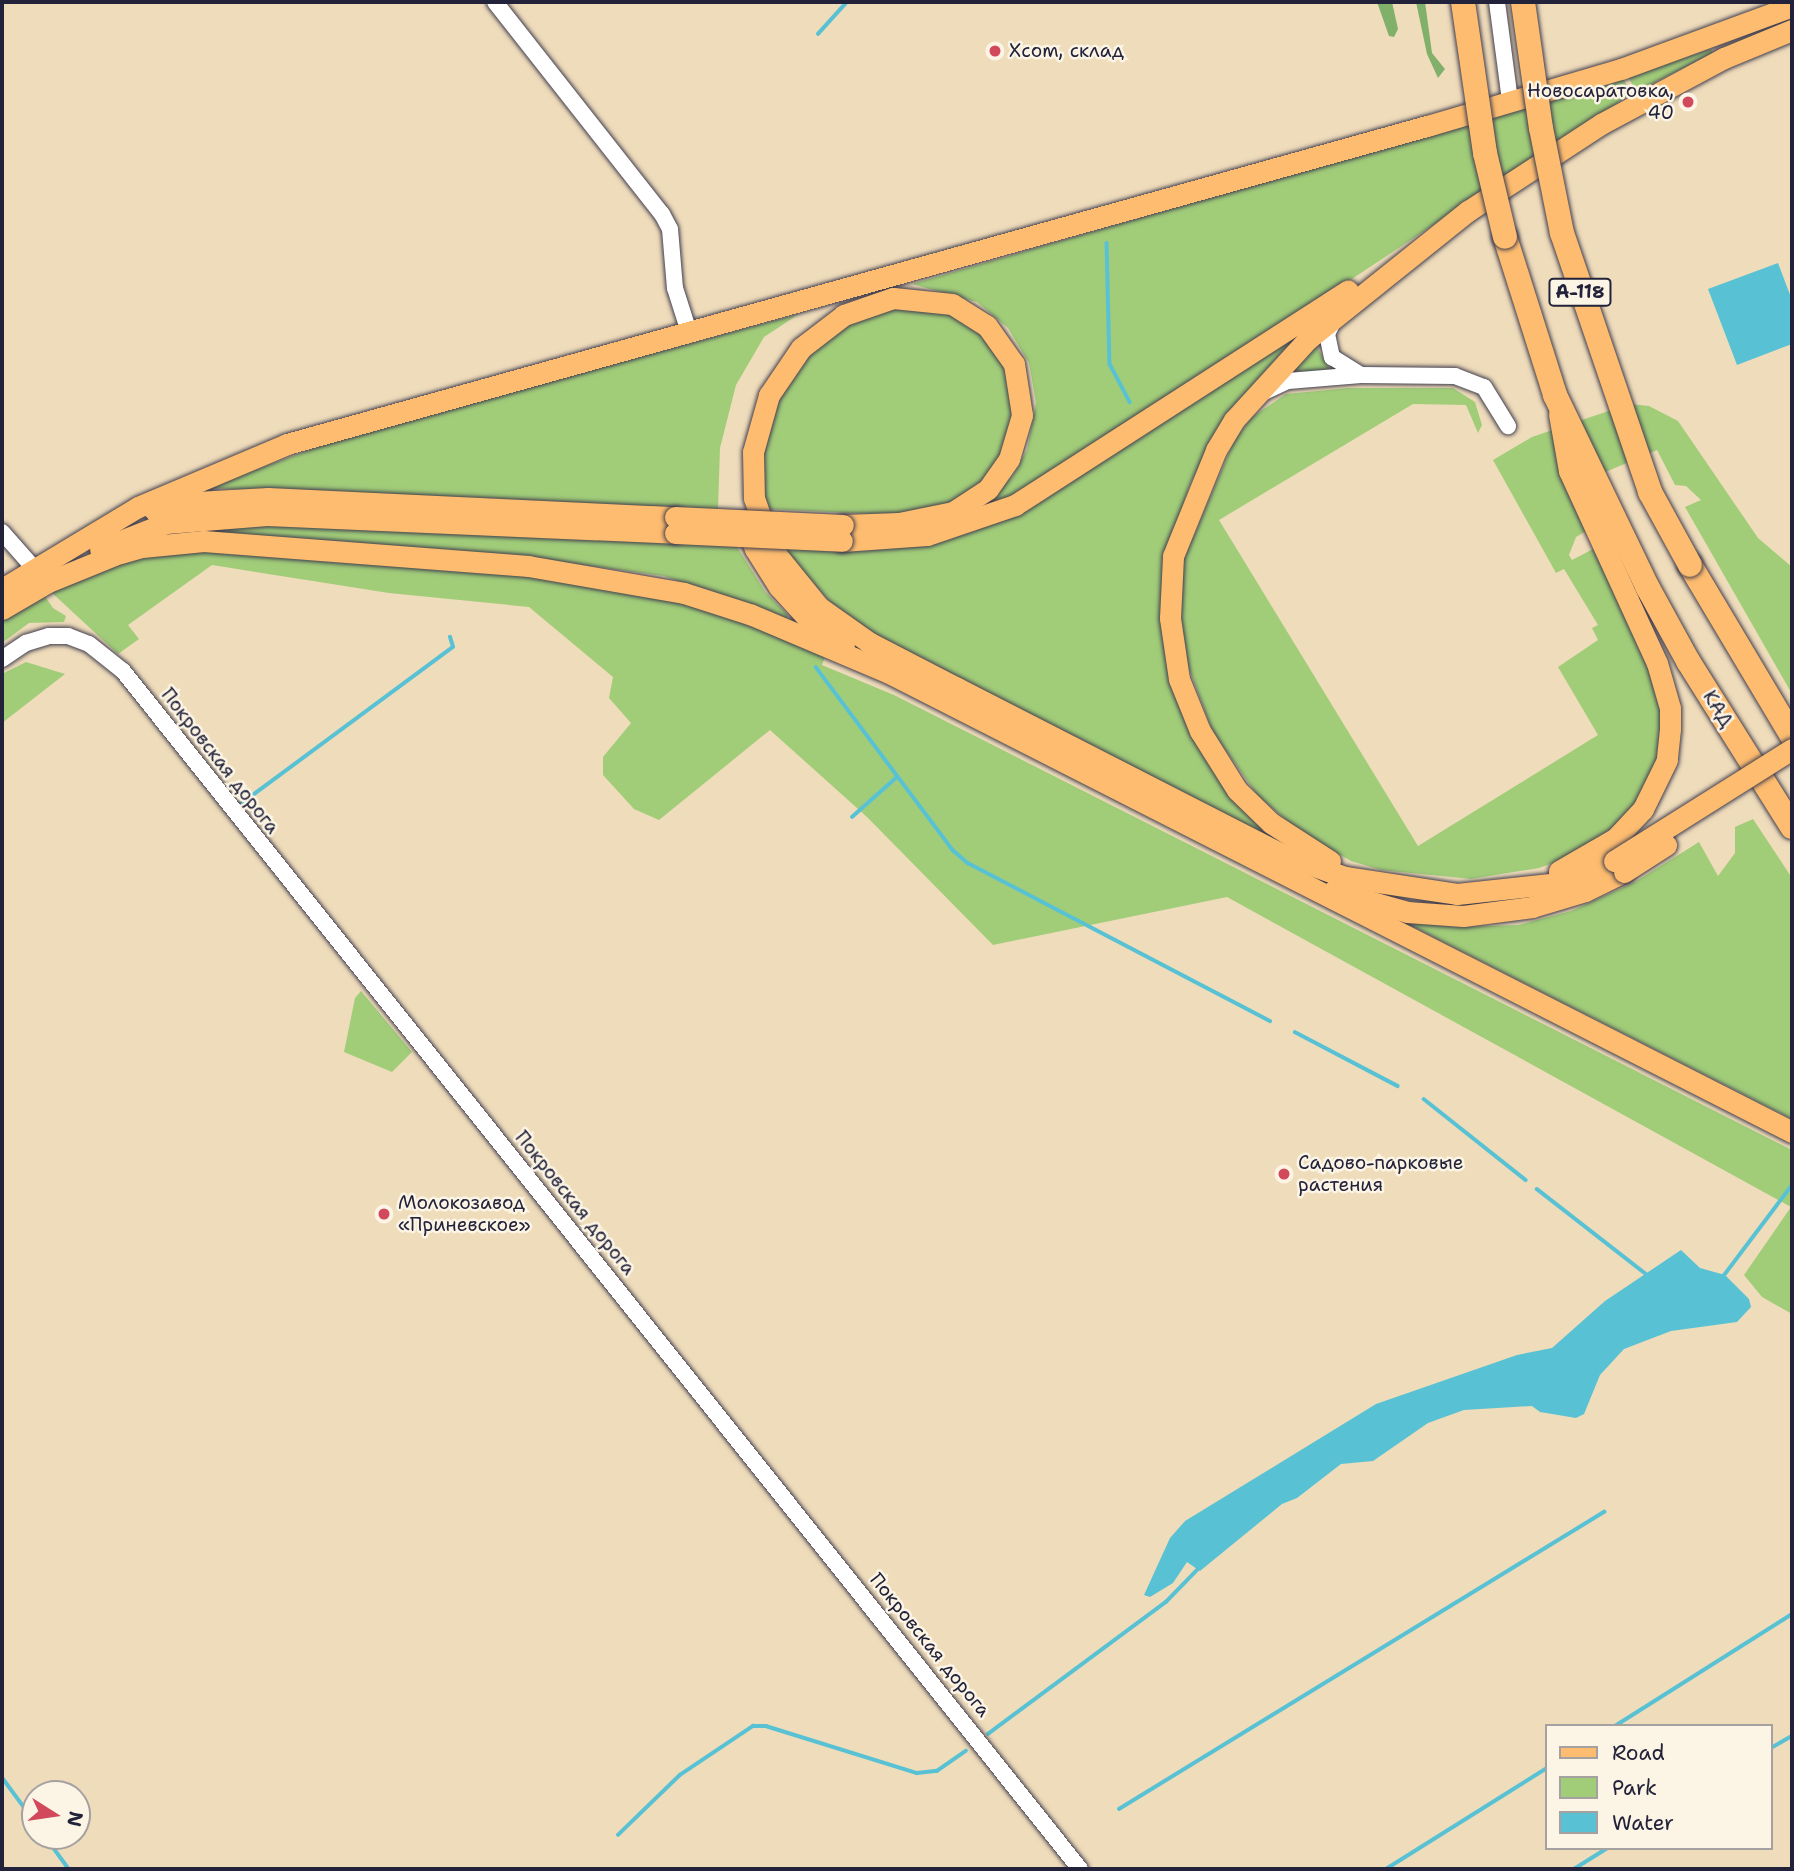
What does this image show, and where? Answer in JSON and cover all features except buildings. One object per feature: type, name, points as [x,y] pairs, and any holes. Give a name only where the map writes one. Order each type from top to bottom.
[{"type":"highway","name":"А-118","points":[[1463,2],[1487,165],[1519,289],[1555,395]]},
{"type":"highway","name":"А-118","points":[[1524,2],[1541,128],[1566,246],[1650,492],[1690,565],[1792,736]]},
{"type":"highway","name":"КАД","points":[[1555,395],[1648,588],[1688,661],[1792,827]]},
{"type":"main road","points":[[2,609],[40,575],[117,518],[287,444],[688,329],[920,267],[1621,69],[1792,6]]},
{"type":"main road","points":[[1393,887],[1320,857],[1248,801],[1210,750],[1180,679],[1170,618],[1173,556],[1216,450],[1252,399],[1337,315],[1397,264],[1468,211],[1601,124],[1724,58],[1792,30]]},
{"type":"main road","points":[[117,518],[171,505],[268,498],[675,525],[927,535],[1015,505],[1356,285],[1397,264]]},
{"type":"main road","points":[[887,672],[810,621],[779,587],[747,529],[738,480],[740,455],[752,405],[788,345],[829,309],[920,267]]},
{"type":"main road","points":[[842,533],[953,512],[988,489],[1009,459],[1022,415],[1018,375],[995,333],[965,309],[923,298],[879,302],[827,325],[790,362],[761,414],[752,476],[762,528],[783,567],[819,607],[870,643],[1286,856],[1345,877],[1393,887],[1457,894],[1559,883],[1619,866],[1792,766]]},
{"type":"main road","points":[[1517,886],[1568,868],[1616,838],[1643,809],[1667,760],[1670,719],[1665,686],[1569,471],[1555,395]]},
{"type":"main road","points":[[2,589],[120,539],[166,523],[213,517],[290,516],[675,525]]},
{"type":"main road","points":[[40,575],[142,547],[204,541],[528,566],[684,593],[760,618],[887,672],[1259,864],[1792,1132]]},
{"type":"main road","points":[[1259,864],[1289,870],[1334,891],[1407,912],[1463,916],[1532,907],[1585,891],[1792,750]]},
{"type":"street","points":[[495,2],[662,214],[670,229],[675,288],[688,329]]},
{"type":"street","points":[[1497,2],[1510,101]]},
{"type":"street","points":[[1337,315],[1327,334],[1332,357],[1361,375]]},
{"type":"street","points":[[1252,399],[1288,381],[1361,375],[1471,380],[1483,387],[1508,426]]},
{"type":"street","points":[[2,532],[40,575]]},
{"type":"street","name":"Покровская дорога","points":[[2,659],[26,643],[49,636],[68,636],[89,643],[123,671],[1080,1869]]},
{"type":"green space","points":[[1377,2],[1392,2],[1398,29],[1394,37],[1389,36]]},
{"type":"green space","points":[[1416,2],[1425,2],[1432,53],[1445,69],[1438,78],[1427,54]]},
{"type":"green space","points":[[1711,49],[1713,53],[1636,92],[1628,76]]},
{"type":"green space","points":[[1623,78],[1631,94],[1284,324],[1006,499],[983,505],[1012,477],[1027,450],[1036,403],[1029,363],[1008,328],[977,302],[912,284]]},
{"type":"green space","points":[[903,306],[948,310],[987,336],[1003,359],[1015,405],[1003,455],[984,481],[961,499],[930,509],[894,515],[765,509],[762,464],[768,422],[787,380],[836,329],[877,309]]},
{"type":"green space","points":[[799,314],[764,337],[736,385],[720,448],[718,509],[207,488],[347,436]]},
{"type":"green space","points":[[1295,337],[1226,417],[1190,484],[1168,553],[1172,681],[1275,835],[1272,841],[849,622],[781,549],[958,535],[1001,521]]},
{"type":"green space","points":[[1316,345],[1332,374],[1293,371]]},
{"type":"green space","points":[[1348,388],[1453,388],[1475,402],[1482,425],[1478,433],[1466,405],[1413,404],[1219,520],[1418,846],[1598,735],[1558,667],[1598,640],[1592,628],[1598,625],[1564,569],[1556,573],[1493,460],[1532,437],[1629,404],[1649,406],[1678,421],[1758,538],[1792,567],[1792,694],[1685,507],[1701,500],[1686,486],[1675,485],[1657,450],[1568,488],[1586,531],[1576,537],[1569,555],[1572,560],[1597,547],[1640,639],[1662,711],[1658,763],[1640,798],[1616,826],[1569,857],[1539,868],[1471,879],[1381,870],[1351,861],[1303,834],[1258,796],[1213,732],[1186,661],[1181,632],[1182,564],[1234,441],[1252,417],[1286,394]]},
{"type":"green space","points":[[276,522],[737,547],[766,593],[788,615],[787,619],[664,576],[546,560],[206,532],[206,527]]},
{"type":"green space","points":[[179,549],[528,576],[600,586],[688,605],[760,628],[825,657],[822,665],[894,695],[1792,1150],[1792,1314],[1762,1297],[1744,1275],[1791,1207],[1227,897],[993,945],[867,817],[770,730],[659,820],[634,809],[603,775],[603,757],[631,723],[609,698],[613,677],[529,607],[389,593],[212,565],[128,625],[139,639],[118,654],[50,591],[98,567]]},
{"type":"green space","points":[[44,595],[53,608],[66,616],[64,622],[29,623],[2,643],[2,622]]},
{"type":"green space","points":[[26,662],[65,674],[2,723],[2,674]]},
{"type":"green space","points":[[1753,819],[1792,878],[1792,1119],[1404,922],[1459,927],[1518,925],[1571,911],[1635,882],[1699,842],[1718,876],[1735,853],[1735,827]]},
{"type":"green space","points":[[361,991],[412,1052],[392,1072],[344,1052],[355,998]]},
{"type":"water","points":[[1778,263],[1792,300],[1792,344],[1737,365],[1708,289]]},
{"type":"water","points":[[1681,1250],[1700,1268],[1725,1275],[1749,1299],[1751,1307],[1737,1322],[1671,1331],[1624,1349],[1600,1375],[1584,1414],[1576,1418],[1540,1412],[1532,1406],[1464,1410],[1428,1423],[1373,1461],[1341,1464],[1297,1498],[1282,1504],[1200,1571],[1187,1562],[1173,1583],[1150,1597],[1144,1595],[1170,1538],[1185,1521],[1376,1404],[1517,1355],[1552,1348],[1605,1301]]},
{"type":"waterway","points":[[818,34],[847,2]]},
{"type":"waterway","points":[[1107,243],[1110,364],[1130,402]]},
{"type":"waterway","points":[[238,806],[453,647],[450,637]]},
{"type":"waterway","points":[[816,667],[953,850],[968,863],[1270,1021]]},
{"type":"waterway","points":[[852,817],[897,777]]},
{"type":"waterway","points":[[1295,1032],[1398,1086]]},
{"type":"waterway","points":[[1424,1099],[1526,1180]]},
{"type":"waterway","points":[[1722,1278],[1792,1185]]},
{"type":"waterway","points":[[1537,1189],[1646,1274]]},
{"type":"waterway","points":[[1119,1809],[1604,1512]]},
{"type":"waterway","points":[[988,1734],[1166,1602],[1200,1567]]},
{"type":"waterway","points":[[1618,1724],[1792,1614]]},
{"type":"waterway","points":[[618,1835],[680,1775],[753,1726],[766,1726],[917,1773],[937,1771],[966,1751]]},
{"type":"waterway","points":[[1773,1747],[1792,1736]]},
{"type":"waterway","points":[[1386,1869],[1546,1769]]},
{"type":"waterway","points":[[2,1777],[21,1803]]},
{"type":"waterway","points":[[55,1850],[69,1869]]},
{"type":"waterway","points":[[1574,1869],[1605,1850]]},
{"type":"place","name":"Xсom, склад","points":[[995,51]]},
{"type":"place","name":"Новосаратовка, 40","points":[[1688,102]]},
{"type":"place","name":"Садово-парковые растения","points":[[1284,1174]]},
{"type":"place","name":"Молокозавод «Приневское»","points":[[384,1214]]}]
